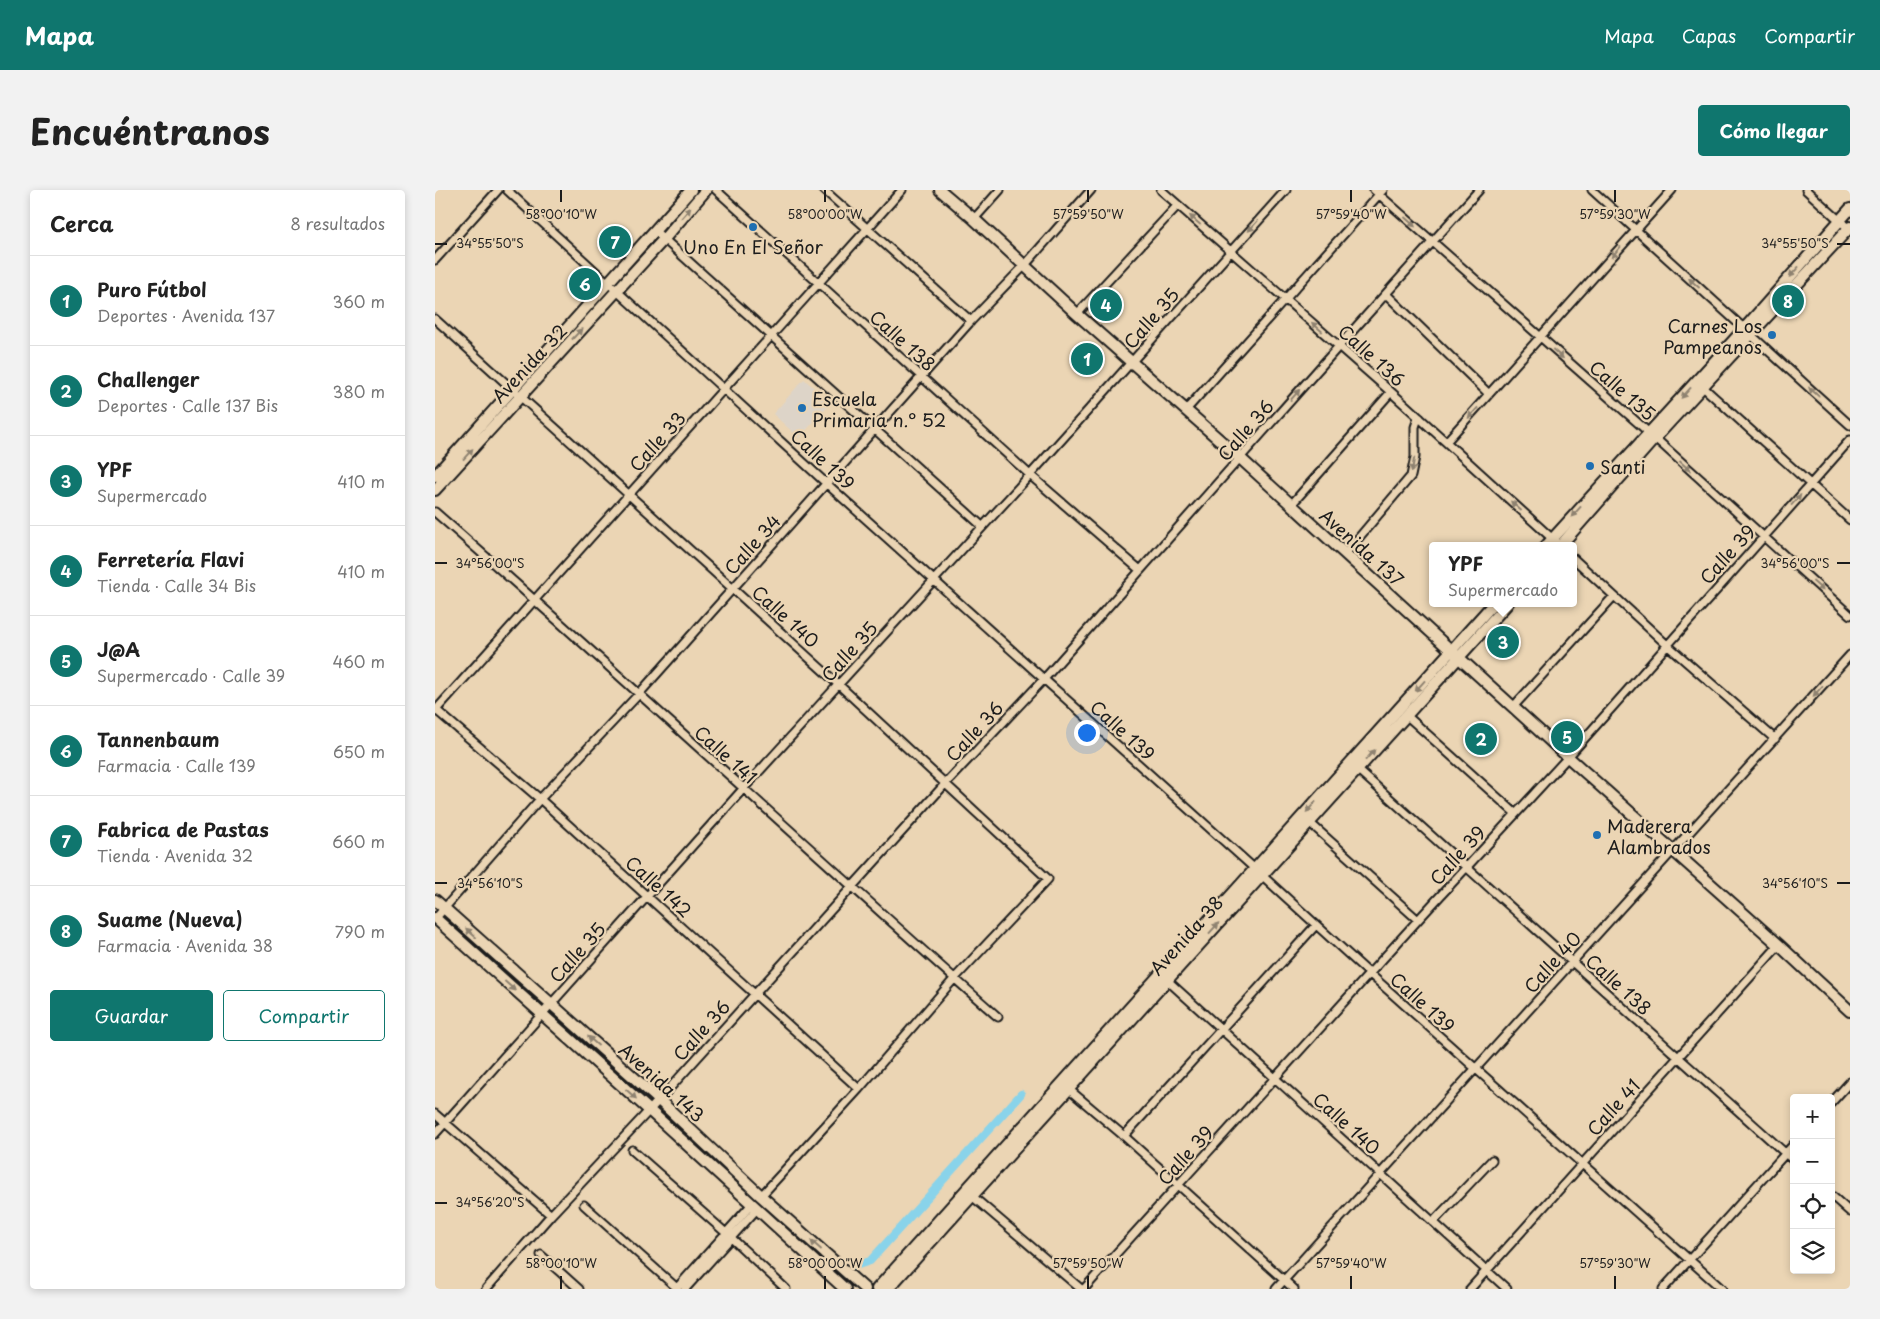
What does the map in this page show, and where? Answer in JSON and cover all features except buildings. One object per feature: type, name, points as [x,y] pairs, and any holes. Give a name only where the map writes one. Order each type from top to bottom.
[{"type":"main road","name":"Avenida 32","points":[[435,490],[608,283],[691,190]]},
{"type":"main road","name":"Avenida 32","points":[[435,476],[617,291],[706,190]]},
{"type":"main road","name":"Avenida 137","points":[[939,190],[974,218],[1077,314],[1240,458],[1456,653],[1567,757],[1779,945],[1850,1011]]},
{"type":"main road","points":[[1652,436],[1703,387],[1850,209]]},
{"type":"main road","points":[[1556,542],[1748,332],[1850,228]]},
{"type":"main road","name":"Avenida 38","points":[[888,1289],[972,1196],[1065,1086],[1167,980],[1259,872],[1309,822],[1406,716],[1491,607]]},
{"type":"main road","name":"Avenida 38","points":[[877,1289],[1065,1086],[1456,653],[1504,607]]},
{"type":"main road","name":"Avenida 143","points":[[435,900],[659,1100],[761,1196],[865,1289]]},
{"type":"main road","name":"Avenida 143","points":[[435,919],[649,1110],[845,1289]]},
{"type":"street","points":[[435,260],[498,190]]},
{"type":"street","name":"Calle 139","points":[[507,190],[725,388],[827,484],[1722,1289]]},
{"type":"street","name":"Calle 138","points":[[716,190],[1030,475],[1140,570]]},
{"type":"street","points":[[824,190],[971,321]]},
{"type":"street","name":"Calle 33","points":[[435,710],[902,190]]},
{"type":"street","points":[[974,218],[1000,190]]},
{"type":"street","name":"Calle 34","points":[[435,919],[541,799],[827,484],[921,376],[1025,265],[1091,190]]},
{"type":"street","name":"Calle 136","points":[[1161,190],[1420,418],[1552,542]]},
{"type":"street","name":"Calle 35","points":[[435,1134],[743,789],[1030,475],[1286,190]]},
{"type":"street","name":"Calle 36","points":[[486,1289],[551,1215],[659,1100],[946,783],[1044,679],[1479,190]]},
{"type":"street","points":[[1592,190],[1850,425]]},
{"type":"street","points":[[1446,442],[1635,229],[1672,190]]},
{"type":"street","points":[[1807,190],[1850,228]]},
{"type":"street","points":[[1186,410],[1379,192]]},
{"type":"street","name":"Calle 135","points":[[1379,192],[1432,242],[1652,436],[1850,615]]},
{"type":"street","points":[[1077,314],[1178,205]]},
{"type":"street","points":[[655,231],[982,526]]},
{"type":"street","points":[[1386,294],[1489,394]]},
{"type":"street","name":"Calle 140","points":[[435,319],[630,494],[946,783],[1048,879],[954,979]]},
{"type":"street","points":[[1703,387],[1850,520]]},
{"type":"street","points":[[1291,505],[1391,392]]},
{"type":"street","points":[[1345,554],[1411,476],[1415,457],[1415,427],[1420,418]]},
{"type":"street","name":"Calle 39","points":[[1082,1289],[1179,1185],[1567,757],[1850,440]]},
{"type":"street","name":"Calle 141","points":[[435,512],[535,599],[997,1017]]},
{"type":"street","points":[[1577,562],[1666,644],[1775,739]]},
{"type":"street","points":[[1513,707],[1614,596]]},
{"type":"street","name":"Calle 40","points":[[1275,1289],[1850,654]]},
{"type":"street","name":"Calle 142","points":[[435,710],[541,799],[859,1089]]},
{"type":"street","points":[[1406,716],[1515,813]]},
{"type":"street","name":"Calle 138","points":[[1357,769],[1790,1158]]},
{"type":"street","points":[[1309,822],[1418,920]]},
{"type":"street","points":[[1124,1136],[1316,925]]},
{"type":"street","name":"Calle 41","points":[[1470,1289],[1779,945]]},
{"type":"street","points":[[761,1196],[859,1089],[954,979]]},
{"type":"street","name":"Calle 140","points":[[1167,980],[1507,1289]]},
{"type":"street","points":[[1835,1099],[1850,1082]]},
{"type":"street","points":[[1065,1086],[1124,1136],[1294,1289]]},
{"type":"street","points":[[435,1114],[551,1215]]},
{"type":"street","points":[[1663,1289],[1790,1148]]},
{"type":"street","points":[[632,1150],[729,1235],[786,1289]]},
{"type":"street","points":[[1433,1222],[1492,1160]]},
{"type":"street","points":[[972,1196],[1082,1289]]},
{"type":"street","points":[[1835,1199],[1850,1212]]},
{"type":"street","points":[[584,1205],[679,1289],[755,1206]]},
{"type":"street","points":[[541,1255],[579,1289]]},
{"type":"shaded area","name":"Escuela Primaria n.° 52","points":[[804,379],[831,403],[799,438],[773,414]]},
{"type":"waterway","points":[[855,1266],[870,1261],[1021,1094]]},
{"type":"place","name":"Uno En El Señor","points":[[753,227]]},
{"type":"place","name":"Fabrica de Pastas","points":[[615,242]]},
{"type":"place","name":"Tannenbaum","points":[[585,284]]},
{"type":"place","name":"Suame (Nueva)","points":[[1788,301]]},
{"type":"place","name":"Ferretería Flavi","points":[[1106,305]]},
{"type":"place","name":"Carnes Los Pampeanos","points":[[1772,335]]},
{"type":"place","name":"Puro Fútbol","points":[[1087,359]]},
{"type":"place","name":"Escuela Primaria n.° 52","points":[[802,408]]},
{"type":"place","name":"Santi","points":[[1590,466]]},
{"type":"place","name":"YPF","points":[[1503,642]]},
{"type":"place","name":"J@A","points":[[1567,737]]},
{"type":"place","name":"Challenger","points":[[1481,739]]},
{"type":"place","name":"Maderera Alambrados","points":[[1597,835]]}]
